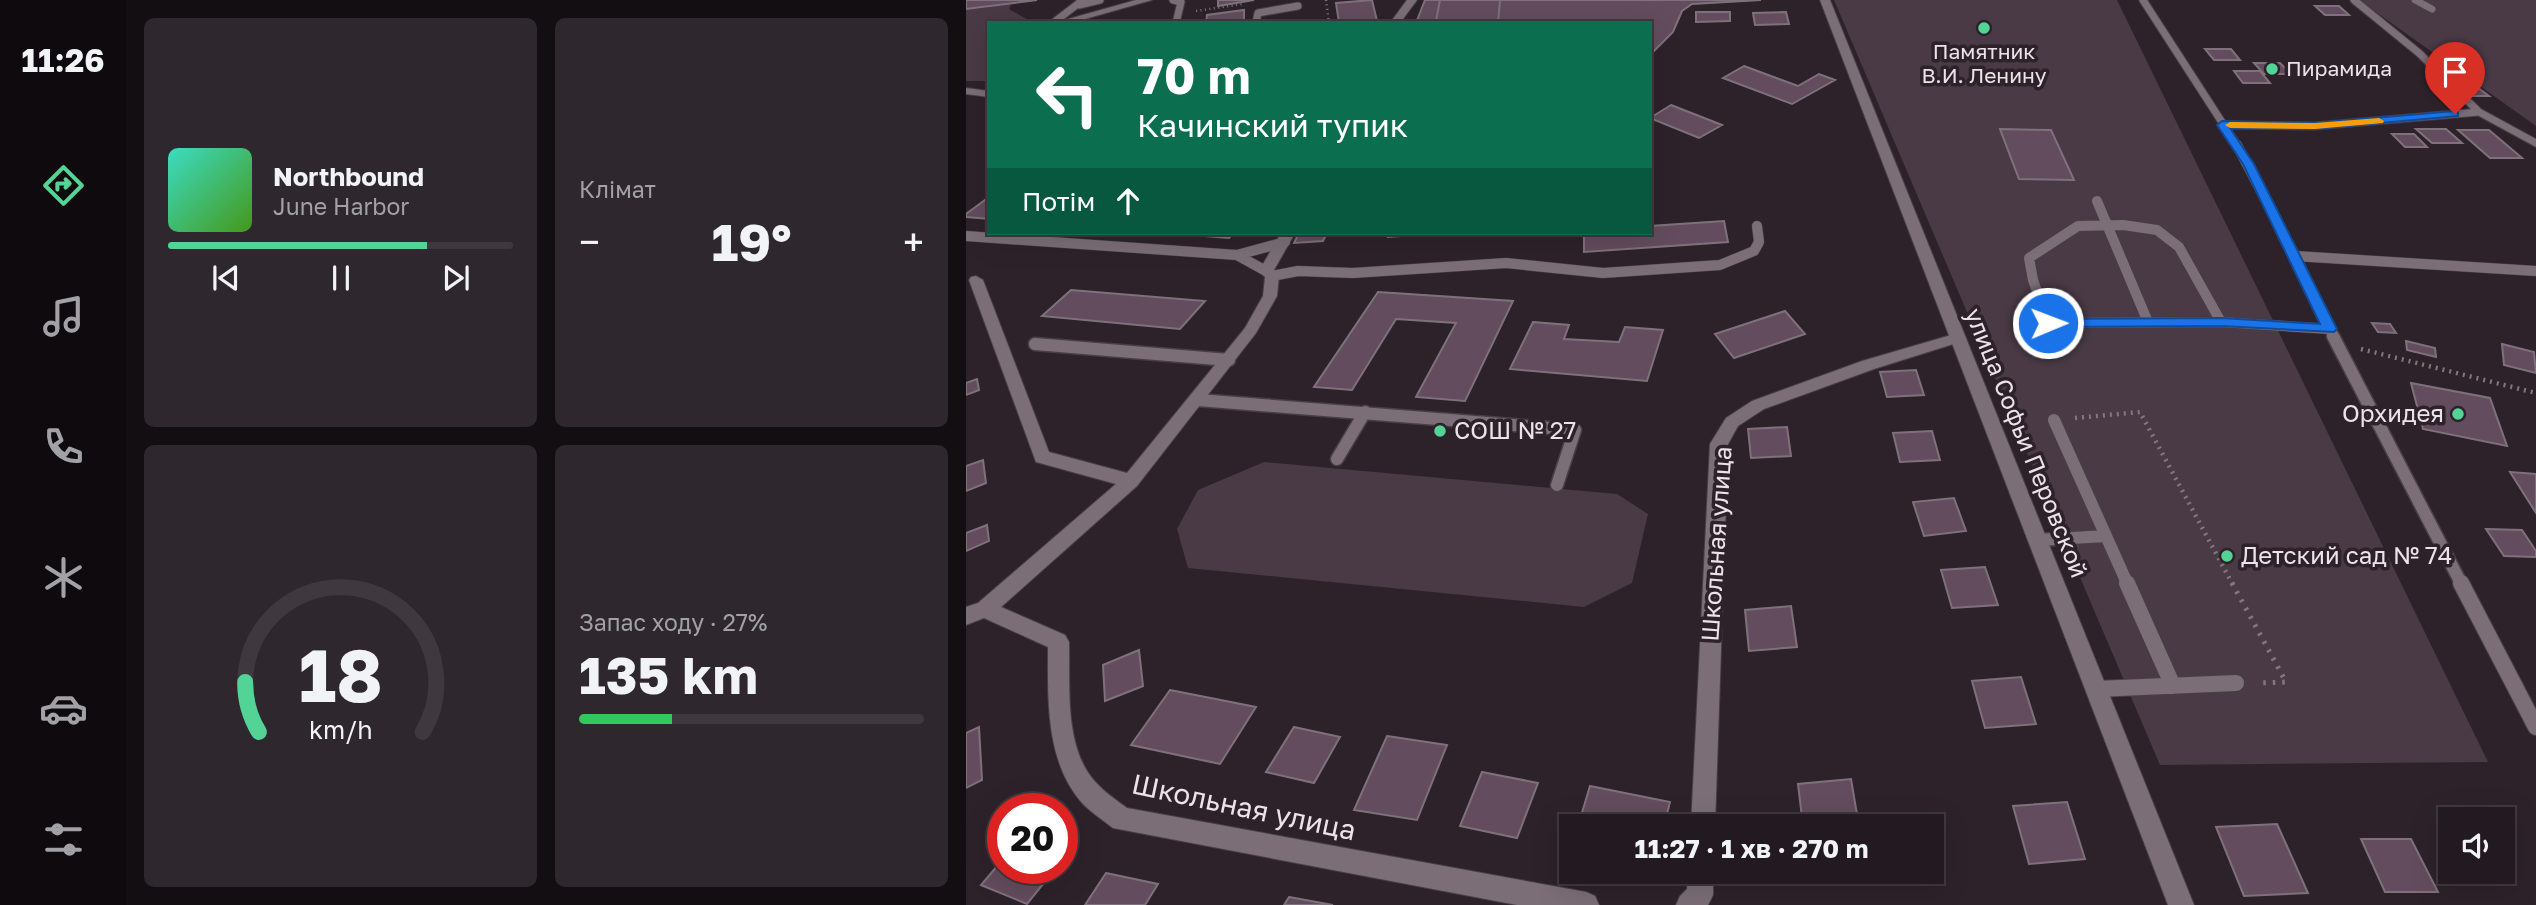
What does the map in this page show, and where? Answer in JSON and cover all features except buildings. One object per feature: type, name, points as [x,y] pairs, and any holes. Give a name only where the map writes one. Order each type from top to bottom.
[{"type":"street","points":[[1064,21],[1146,0]]},
{"type":"street","points":[[1396,21],[1412,0]]},
{"type":"street","name":"улица Софьи Перовской","points":[[1825,0],[2181,905]]},
{"type":"street","points":[[966,91],[987,93]]},
{"type":"street","points":[[975,612],[1131,481],[1251,330],[1270,296],[1269,273],[1286,237]]},
{"type":"street","points":[[971,281],[1042,457],[1131,481]]},
{"type":"street","name":"Школьная улица","points":[[1704,814],[1719,444],[1732,422],[1758,405],[1868,365],[1958,338]]},
{"type":"street","name":"Школьная улица","points":[[975,612],[1058,642],[1061,712],[1068,759],[1091,794],[1122,819],[1586,905]]},
{"type":"street","points":[[1689,905],[1700,895],[1700,884]]},
{"type":"lane","points":[[1058,21],[1081,3],[1100,0]]},
{"type":"lane","points":[[1173,0],[1181,2],[1176,21]]},
{"type":"lane","points":[[2143,0],[2249,164],[2297,265],[2536,727]]},
{"type":"lane","points":[[2354,0],[2418,53],[2479,112],[2536,144]]},
{"type":"lane","points":[[2415,0],[2432,9]]},
{"type":"lane","points":[[1256,21],[1258,13],[1298,6]]},
{"type":"lane","points":[[2222,125],[2315,126],[2479,112]]},
{"type":"lane","points":[[2097,201],[2148,321]]},
{"type":"lane","points":[[2221,322],[2179,247],[2157,230],[2123,225],[2078,226],[2029,258],[2033,280],[2048,323],[2221,322],[2330,329]]},
{"type":"lane","points":[[1237,255],[1269,273],[1353,273],[1506,262],[1603,273],[1720,265],[1754,251],[1759,242],[1758,226]]},
{"type":"lane","points":[[966,236],[1237,255],[1286,237]]},
{"type":"lane","points":[[2295,256],[2536,271]]},
{"type":"lane","points":[[1035,344],[1229,360]]},
{"type":"lane","points":[[1198,400],[1575,430],[1557,485]]},
{"type":"lane","points":[[1337,459],[1365,412]]},
{"type":"lane","points":[[2054,420],[2173,686]]},
{"type":"lane","points":[[2038,540],[2106,536]]},
{"type":"lane","points":[[2096,689],[2236,683]]},
{"type":"path","points":[[1326,0],[1329,21]]},
{"type":"path","points":[[1196,11],[1252,3]]},
{"type":"path","points":[[2337,342],[2536,393]]},
{"type":"path","points":[[2054,420],[2140,412],[2286,682],[2236,683]]},
{"type":"shaded area","points":[[1834,0],[2117,0],[2488,762],[2160,765]]},
{"type":"shaded area","points":[[2359,0],[2536,0],[2536,126]]},
{"type":"shaded area","points":[[1011,4],[1009,9],[1030,21],[987,21],[987,81],[966,81],[966,10]]},
{"type":"shaded area","points":[[1264,462],[1617,494],[1648,514],[1632,583],[1584,607],[1188,568],[1177,529],[1198,490]]},
{"type":"slow traffic","points":[[2230,125],[2315,126],[2379,121]]},
{"type":"place","name":"Памятник В.И. Ленину","points":[[1984,28]]},
{"type":"place","name":"Пирамида","points":[[2272,69]]},
{"type":"place","name":"Орхидея","points":[[2458,414]]},
{"type":"place","name":"СОШ № 27","points":[[1440,431]]},
{"type":"place","name":"Детский сад № 74","points":[[2227,556]]},
{"type":"route","points":[[2048,323],[2221,322],[2330,329],[2249,164],[2222,125],[2315,126],[2455,114]]}]
